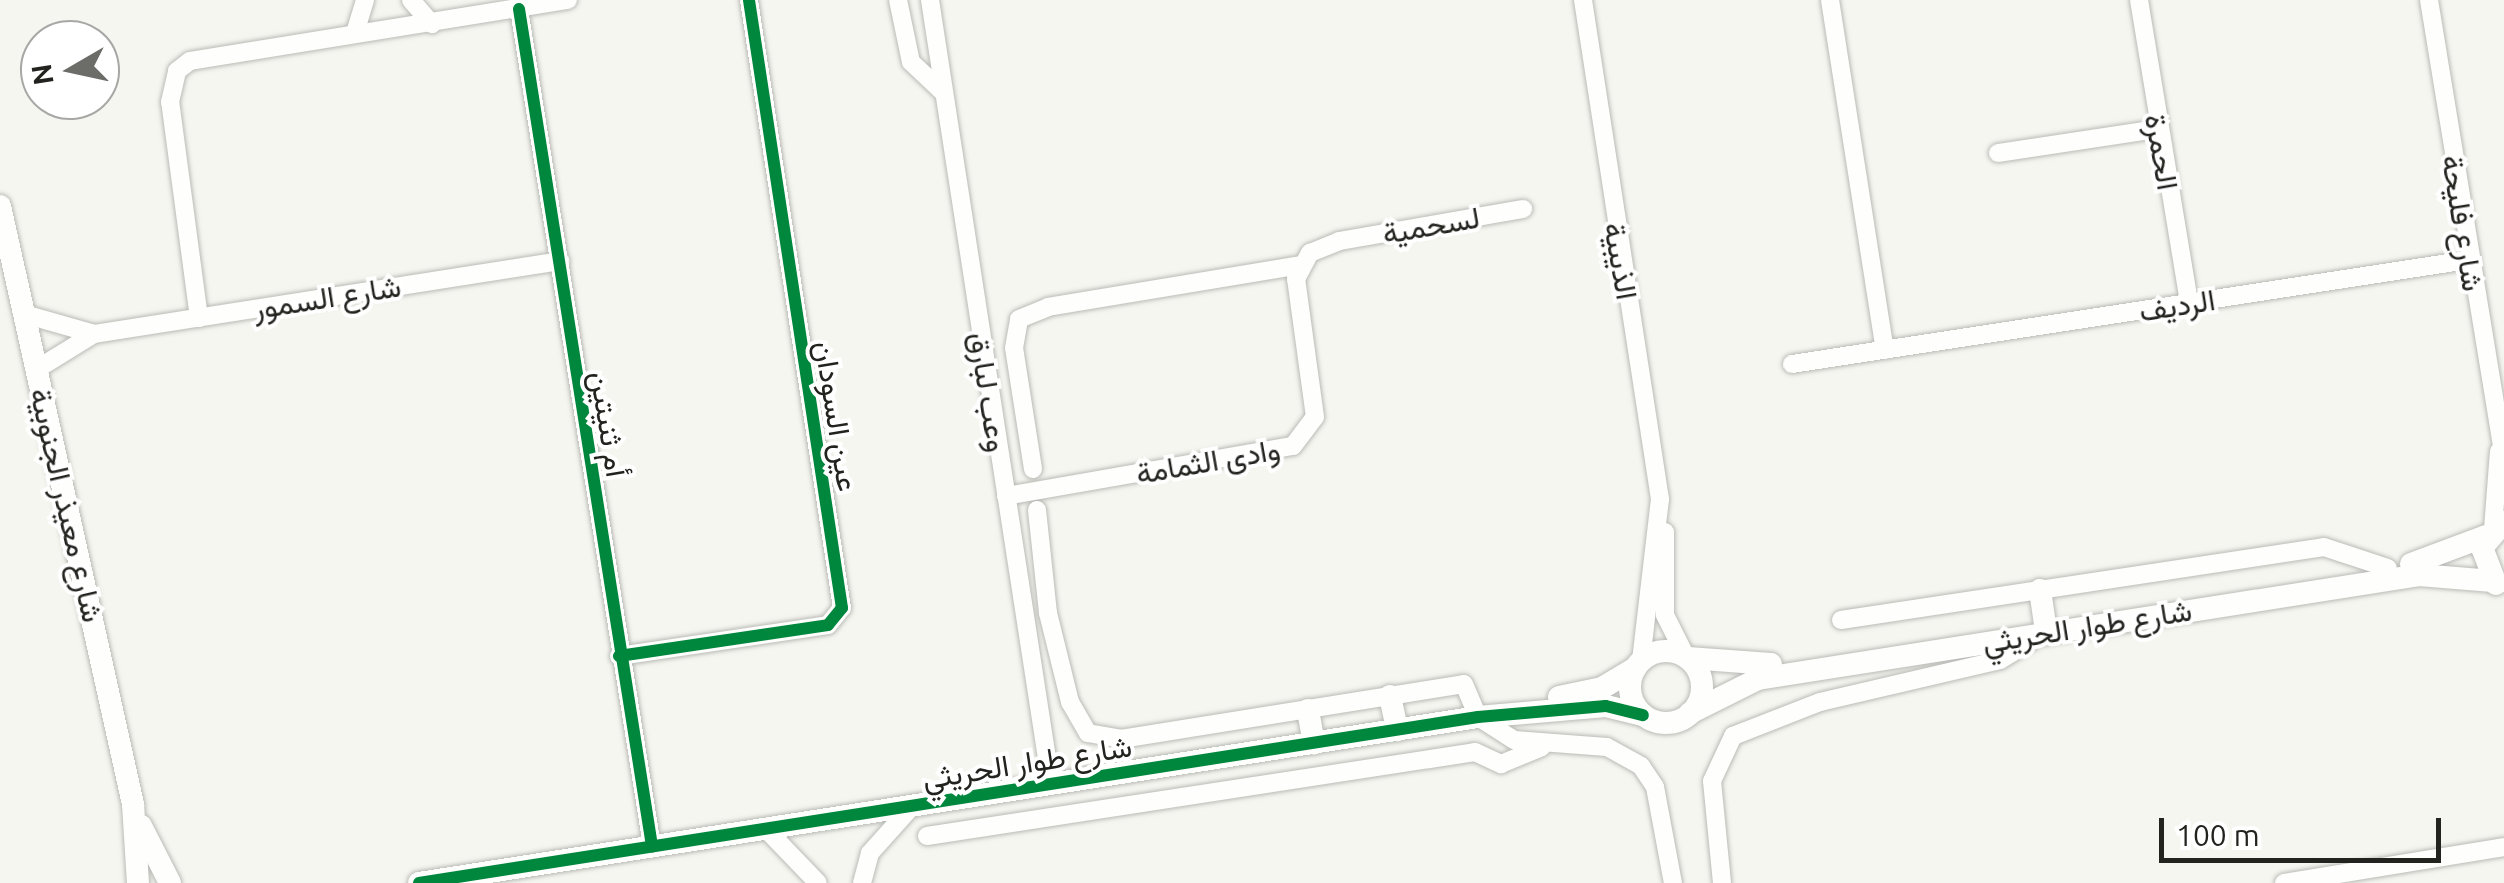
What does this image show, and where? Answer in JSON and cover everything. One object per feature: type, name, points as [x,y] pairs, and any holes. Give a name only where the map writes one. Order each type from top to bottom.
[{"type":"street","points":[[355,34],[364,0]]},
{"type":"street","points":[[411,0],[432,24]]},
{"type":"street","points":[[199,318],[170,102],[177,70],[190,61],[568,0]]},
{"type":"street","name":"عين السودان","points":[[619,656],[828,626],[842,608],[749,0]]},
{"type":"street","points":[[898,0],[911,62],[943,92]]},
{"type":"street","name":"وعب لبارق","points":[[930,0],[1051,784]]},
{"type":"street","name":"الذيبية","points":[[1584,0],[1662,522],[1666,615],[1687,658]]},
{"type":"street","points":[[1830,0],[1886,350]]},
{"type":"street","name":"الحمرة","points":[[2139,0],[2157,128],[2189,303]]},
{"type":"street","name":"شارع فليحة","points":[[2430,0],[2468,260],[2502,453],[2494,529]]},
{"type":"street","name":"أم ثنيتين","points":[[519,8],[652,846]]},
{"type":"street","points":[[1998,152],[2157,128]]},
{"type":"street","name":"شارع معيذر الجنوبية","points":[[0,206],[134,804],[138,883]]},
{"type":"street","name":"لسحمية","points":[[1301,265],[1339,240],[1523,210]]},
{"type":"street","name":"شارع السمور","points":[[37,369],[94,334],[560,260]]},
{"type":"street","name":"الرديف","points":[[1792,364],[2468,260]]},
{"type":"street","points":[[1032,469],[1014,348],[1014,330],[1029,312],[1301,265]]},
{"type":"street","name":"وادى الثمامة","points":[[1006,496],[1293,446],[1315,417],[1297,294],[1301,265]]},
{"type":"street","name":"شارع السمور","points":[[24,314],[94,334]]},
{"type":"street","points":[[1037,510],[1048,614],[1070,702],[1088,734],[1121,739],[1464,684],[1478,717],[1514,740],[1542,747],[1608,747],[1641,766],[1658,797],[1673,883]]},
{"type":"street","name":"الذيبية","points":[[1638,664],[1662,522]]},
{"type":"street","points":[[2494,529],[2482,560],[2501,587]]},
{"type":"street","name":"شارع طوار الحريثي","points":[[1690,713],[1758,679],[2388,568],[2447,555],[2494,529]]},
{"type":"street","points":[[1840,620],[2324,548],[2388,568]]},
{"type":"street","name":"شارع طوار الحريثي","points":[[1687,658],[1754,667],[2419,574],[2501,587]]},
{"type":"street","points":[[1722,883],[1712,781],[1732,736],[1820,702],[2000,660],[2045,626],[2040,590]]},
{"type":"street","points":[[1668,651],[1687,658],[1702,686],[1690,713],[1662,723],[1643,715],[1630,688],[1638,664],[1668,651]]},
{"type":"street","name":"شارع طوار الحريثي","points":[[419,883],[1478,717],[1602,688],[1638,664]]},
{"type":"street","points":[[1390,696],[1397,730]]},
{"type":"street","name":"شارع طوار الحريثي","points":[[1478,717],[1606,706],[1643,715]]},
{"type":"street","points":[[1308,710],[1314,743]]},
{"type":"street","points":[[926,836],[1474,752],[1500,764],[1542,747]]},
{"type":"street","name":"شارع معيذر الجنوبية","points":[[134,804],[170,883]]},
{"type":"street","points":[[862,883],[870,853],[914,805]]},
{"type":"street","points":[[765,828],[818,883]]},
{"type":"street","points":[[2284,883],[2504,847]]},
{"type":"cycle path","points":[[619,656],[828,625],[842,608],[749,0]]},
{"type":"cycle path","points":[[519,9],[652,846]]},
{"type":"cycle path","points":[[419,883],[1478,717],[1606,706],[1643,715]]}]
